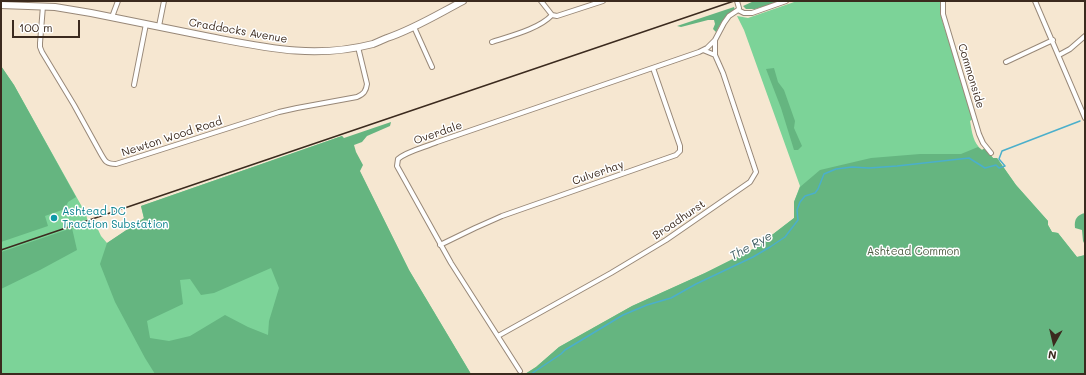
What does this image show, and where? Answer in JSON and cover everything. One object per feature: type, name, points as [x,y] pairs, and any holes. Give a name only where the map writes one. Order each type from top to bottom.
[{"type":"street","points":[[112,17],[118,1]]},
{"type":"street","points":[[159,26],[164,1]]},
{"type":"street","name":"Craddocks Avenue","points":[[1,5],[44,6],[65,9],[159,26],[243,44],[280,50],[316,51],[334,50],[379,42],[414,27],[463,1]]},
{"type":"street","points":[[542,1],[552,15],[557,16],[603,1]]},
{"type":"street","points":[[737,1],[738,10],[747,14],[786,1]]},
{"type":"street","name":"Commonside","points":[[943,1],[943,14],[979,134],[983,143],[991,153]]},
{"type":"street","points":[[1035,1],[1053,40],[1085,118]]},
{"type":"street","name":"Newton Wood Road","points":[[44,6],[40,43],[42,52],[101,154],[110,164],[116,164],[279,112],[358,97],[366,90],[367,84],[358,46]]},
{"type":"street","name":"Broadhurst","points":[[498,336],[611,273],[666,240],[750,182],[756,172],[723,72],[715,55],[715,40],[729,16],[738,10]]},
{"type":"street","points":[[492,42],[537,26],[552,15]]},
{"type":"street","points":[[134,85],[146,24]]},
{"type":"street","points":[[414,27],[432,67]]},
{"type":"street","points":[[1059,55],[1070,49],[1085,36]]},
{"type":"street","name":"Overdale","points":[[520,371],[440,245],[397,166],[398,159],[401,156],[437,142],[703,50],[715,40]]},
{"type":"street","points":[[1006,62],[1053,40]]},
{"type":"street","points":[[703,50],[715,55]]},
{"type":"street","name":"Culverhay","points":[[440,245],[502,216],[676,155],[680,151],[680,146],[653,68]]},
{"type":"green space","points":[[754,1],[781,1],[755,9],[746,9],[743,6]]},
{"type":"green space","name":"Ashtead Common","points":[[797,1],[941,1],[942,20],[973,119],[970,121],[973,137],[982,150],[985,148],[993,158],[997,158],[1016,185],[1048,221],[1048,225],[1052,232],[1058,233],[1077,257],[1085,255],[1085,374],[525,374],[536,367],[559,347],[632,306],[705,273],[755,248],[794,218],[794,202],[800,186],[744,30],[737,16],[748,18]]},
{"type":"green space","points":[[734,7],[735,10],[726,16],[716,32],[713,29],[715,24],[714,20],[708,20],[681,27],[677,26]]},
{"type":"green space","points":[[1,66],[14,85],[86,214],[88,223],[94,221],[101,236],[107,243],[144,219],[141,206],[342,136],[409,270],[471,374],[1,374]]},
{"type":"green space","points":[[1,66],[14,85],[76,197],[68,202],[65,209],[45,216],[48,226],[1,242]]},
{"type":"green space","points":[[774,68],[778,82],[784,90],[795,121],[794,128],[802,146],[798,150],[794,150],[781,108],[766,69]]},
{"type":"green space","points":[[391,122],[390,126],[367,136],[362,142],[354,145],[363,165],[360,171],[409,270],[471,374],[155,374],[115,302],[100,264],[107,243],[144,218],[141,206],[342,136],[344,138]],"holes":[[[271,268],[279,288],[269,321],[268,335],[225,315],[190,336],[169,341],[150,338],[147,321],[183,304],[180,280],[190,279],[201,295],[214,293]]]},
{"type":"green space","name":"Ashtead Common","points":[[978,147],[982,150],[985,148],[993,158],[997,158],[1016,185],[1048,221],[1048,225],[1052,232],[1058,233],[1077,257],[1085,255],[1085,374],[525,374],[536,367],[559,347],[632,306],[705,273],[755,248],[794,218],[794,202],[800,187],[820,170],[871,158],[920,154],[961,154]]},
{"type":"green space","points":[[1085,213],[1085,245],[1082,230],[1075,228],[1075,225],[1077,218]]},
{"type":"green space","points":[[72,228],[77,250],[1,289],[1,252]]},
{"type":"waterway","name":"The Rye","points":[[531,374],[565,350],[623,315],[647,305],[671,298],[696,284],[753,257],[785,237],[798,220],[797,210],[800,202],[805,196],[815,193],[824,174],[836,169],[852,167],[869,168],[897,166],[969,158],[985,168],[996,165],[999,168],[1005,166],[999,159],[1002,151],[1080,121]]},
{"type":"railway","points":[[1,250],[734,1]]},
{"type":"place","name":"Ashtead DC Traction Substation","points":[[54,218]]}]
